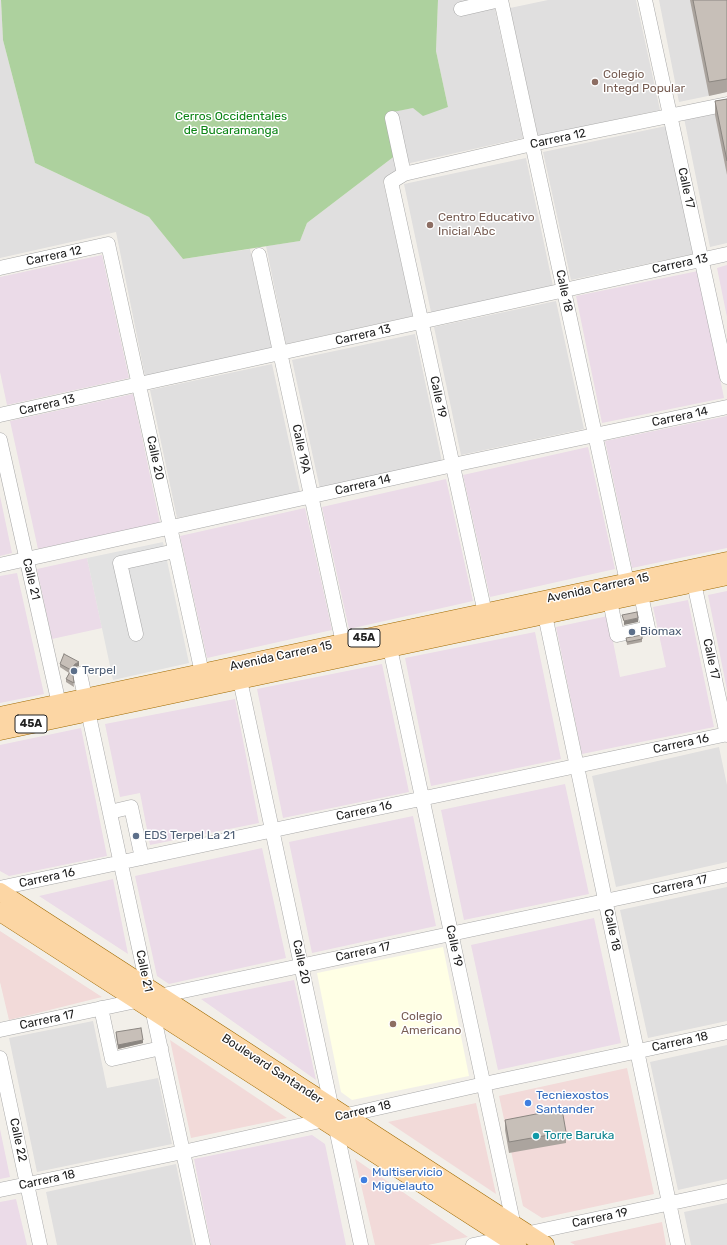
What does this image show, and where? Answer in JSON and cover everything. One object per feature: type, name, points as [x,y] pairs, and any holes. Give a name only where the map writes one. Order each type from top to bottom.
[{"type":"main road","name":"Avenida Carrera 15","points":[[0,731],[60,711],[202,673],[727,561]]},
{"type":"main road","name":"Avenida Carrera 15","points":[[87,705],[240,680],[727,576]]},
{"type":"main road","name":"Avenida Carrera 15","points":[[0,716],[60,711]]},
{"type":"main road","name":"Boulevard Santander","points":[[0,892],[149,998],[334,1117],[516,1237],[545,1245]]},
{"type":"main road","name":"Boulevard Santander","points":[[0,912],[149,998]]},
{"type":"street","points":[[460,9],[500,0]]},
{"type":"street","name":"Calle 18","points":[[500,0],[628,582]]},
{"type":"street","name":"Calle 17","points":[[645,0],[727,377]]},
{"type":"street","name":"Carrera 12","points":[[391,182],[404,174],[532,144],[727,104]]},
{"type":"street","points":[[392,118],[404,174]]},
{"type":"street","name":"Calle 19","points":[[391,182],[485,612]]},
{"type":"street","name":"Carrera 12","points":[[0,268],[108,244]]},
{"type":"street","name":"Calle 20","points":[[108,244],[202,673]]},
{"type":"street","name":"Calle 19A","points":[[259,254],[343,643]]},
{"type":"street","name":"Carrera 13","points":[[0,415],[727,254]]},
{"type":"street","name":"Carrera 14","points":[[0,565],[453,465],[727,407]]},
{"type":"street","name":"Calle 21","points":[[0,440],[27,559],[54,661],[60,711]]},
{"type":"street","points":[[136,634],[120,563],[175,551]]},
{"type":"street","name":"Calle 17","points":[[694,583],[727,734]]},
{"type":"street","points":[[610,601],[617,635],[648,628],[641,595]]},
{"type":"street","name":"Calle 18","points":[[545,615],[678,1245]]},
{"type":"street","name":"Calle 19","points":[[390,648],[516,1237]]},
{"type":"street","name":"Calle 21","points":[[80,674],[203,1245]]},
{"type":"street","name":"Calle 20","points":[[240,680],[361,1245]]},
{"type":"street","name":"Carrera 16","points":[[0,888],[727,734]]},
{"type":"street","points":[[110,812],[131,808],[142,858]]},
{"type":"street","name":"Carrera 17","points":[[0,1030],[727,875]]},
{"type":"street","points":[[101,1008],[112,1059],[161,1048]]},
{"type":"street","name":"Carrera 18","points":[[0,1190],[183,1152],[334,1117],[727,1032]]},
{"type":"street","name":"Calle 22","points":[[0,1058],[40,1245]]},
{"type":"street","name":"Carrera 19","points":[[473,1245],[727,1191]]},
{"type":"shaded area","points":[[0,0],[3,40],[35,163],[149,217],[183,259],[250,249],[272,349],[145,376],[116,232],[0,258]]},
{"type":"shaded area","points":[[438,0],[493,0],[523,138],[406,164],[396,111],[413,108],[448,107],[436,51]]},
{"type":"shaded area","points":[[548,0],[636,0],[660,110],[538,136],[510,8]]},
{"type":"shaded area","points":[[659,0],[727,0],[727,92],[679,102]]},
{"type":"shaded area","points":[[727,109],[727,243],[710,247],[684,118]]},
{"type":"shaded area","points":[[666,126],[693,254],[571,280],[543,152]]},
{"type":"shaded area","points":[[396,155],[399,169],[383,181],[413,316],[286,344],[266,246],[300,241],[307,223]]},
{"type":"shaded area","points":[[526,158],[553,286],[431,312],[404,184]]},
{"type":"shaded area","points":[[102,255],[129,378],[7,405],[0,372],[0,277]]},
{"type":"shaded area","points":[[727,265],[727,317],[717,268]]},
{"type":"shaded area","points":[[698,271],[724,398],[602,423],[576,296]]},
{"type":"shaded area","points":[[556,301],[584,429],[461,455],[434,327]]},
{"type":"shaded area","points":[[415,334],[442,462],[320,489],[292,360]]},
{"type":"shaded area","points":[[272,364],[300,492],[177,518],[150,390]]},
{"type":"shaded area","points":[[133,394],[160,523],[38,549],[10,421]]},
{"type":"shaded area","points":[[727,416],[727,548],[632,568],[605,441]]},
{"type":"shaded area","points":[[588,447],[615,569],[490,597],[463,475]]},
{"type":"shaded area","points":[[446,479],[473,601],[349,629],[322,507]]},
{"type":"shaded area","points":[[0,496],[12,553],[0,556]]},
{"type":"shaded area","points":[[305,508],[332,630],[207,658],[180,536]]},
{"type":"shaded area","points":[[163,542],[189,663],[113,680],[87,558]]},
{"type":"shaded area","points":[[87,558],[102,628],[52,639],[37,569]]},
{"type":"shaded area","points":[[17,573],[44,694],[0,703],[0,576]]},
{"type":"shaded area","points":[[727,591],[727,690],[708,595]]},
{"type":"shaded area","points":[[688,600],[714,727],[582,754],[556,627],[608,616],[620,677],[666,667],[653,607]]},
{"type":"shaded area","points":[[535,632],[561,759],[431,786],[405,658]]},
{"type":"shaded area","points":[[382,664],[409,792],[283,818],[257,689]]},
{"type":"shaded area","points":[[235,699],[259,823],[150,845],[140,793],[120,797],[105,724]]},
{"type":"shaded area","points":[[81,728],[107,856],[9,876],[0,871],[0,745]]},
{"type":"shaded area","points":[[719,747],[727,785],[727,862],[616,887],[592,776]]},
{"type":"shaded area","points":[[565,784],[589,894],[464,920],[441,810]]},
{"type":"shaded area","points":[[413,816],[436,926],[312,953],[289,842]]},
{"type":"shaded area","points":[[262,848],[286,958],[169,984],[157,976],[135,876]]},
{"type":"shaded area","points":[[113,879],[128,954],[39,896]]},
{"type":"shaded area","points":[[727,887],[727,1021],[648,1038],[620,910]]},
{"type":"shaded area","points":[[594,918],[621,1043],[498,1070],[471,945]]},
{"type":"shaded area","points":[[0,931],[102,997],[9,1020],[0,982]]},
{"type":"shaded area","name":"Colegio Americano","points":[[443,947],[469,1076],[352,1100],[341,1092],[317,973]]},
{"type":"shaded area","points":[[294,980],[316,1080],[201,999]]},
{"type":"shaded area","points":[[93,1021],[107,1088],[158,1078],[172,1144],[37,1172],[9,1038]]},
{"type":"shaded area","points":[[170,1040],[287,1118],[191,1138]]},
{"type":"shaded area","points":[[727,1045],[727,1179],[678,1190],[650,1062]]},
{"type":"shaded area","points":[[627,1068],[654,1194],[542,1218],[523,1206],[499,1096]]},
{"type":"shaded area","points":[[476,1103],[496,1194],[388,1122]]},
{"type":"shaded area","points":[[0,1129],[10,1177],[0,1179]]},
{"type":"shaded area","points":[[312,1135],[325,1144],[346,1245],[211,1245],[194,1159]]},
{"type":"shaded area","points":[[355,1159],[468,1237],[428,1245],[375,1245]]},
{"type":"shaded area","points":[[176,1164],[193,1245],[57,1245],[46,1192]]},
{"type":"shaded area","points":[[16,1199],[27,1245],[0,1245],[0,1202]]},
{"type":"shaded area","points":[[727,1203],[727,1245],[691,1245],[684,1212]]},
{"type":"shaded area","points":[[662,1222],[666,1245],[575,1245],[570,1242]]},
{"type":"green space","name":"Cerros Occidentales de Bucaramanga","points":[[1,0],[438,0],[436,51],[448,107],[423,116],[413,108],[388,113],[396,155],[307,223],[300,241],[183,259],[149,217],[35,163],[3,40]]},
{"type":"building","points":[[693,0],[727,0],[727,79],[709,82]]},
{"type":"building","points":[[727,99],[727,161],[715,101]]},
{"type":"building","points":[[637,612],[638,618],[624,621],[622,615]]},
{"type":"building","points":[[642,635],[642,639],[627,642],[626,638]]},
{"type":"building","points":[[64,654],[79,662],[72,668],[74,683],[66,679],[71,670],[60,664]]},
{"type":"building","points":[[141,1028],[143,1040],[118,1045],[116,1032]]},
{"type":"building","points":[[562,1109],[566,1132],[509,1142],[505,1120]]},
{"type":"place","name":"Colegio Integd Popular","points":[[595,82]]},
{"type":"place","name":"Centro Educativo Inicial Abc","points":[[430,225]]},
{"type":"place","name":"Biomax","points":[[632,632]]},
{"type":"place","name":"Terpel","points":[[74,671]]},
{"type":"place","name":"EDS Terpel La 21","points":[[136,836]]},
{"type":"place","name":"Colegio Americano","points":[[393,1024]]},
{"type":"place","name":"Tecniexostos Santander","points":[[528,1103]]},
{"type":"place","name":"Torre Baruka","points":[[536,1136]]},
{"type":"place","name":"Multiservicio Miguelauto","points":[[364,1180]]}]
